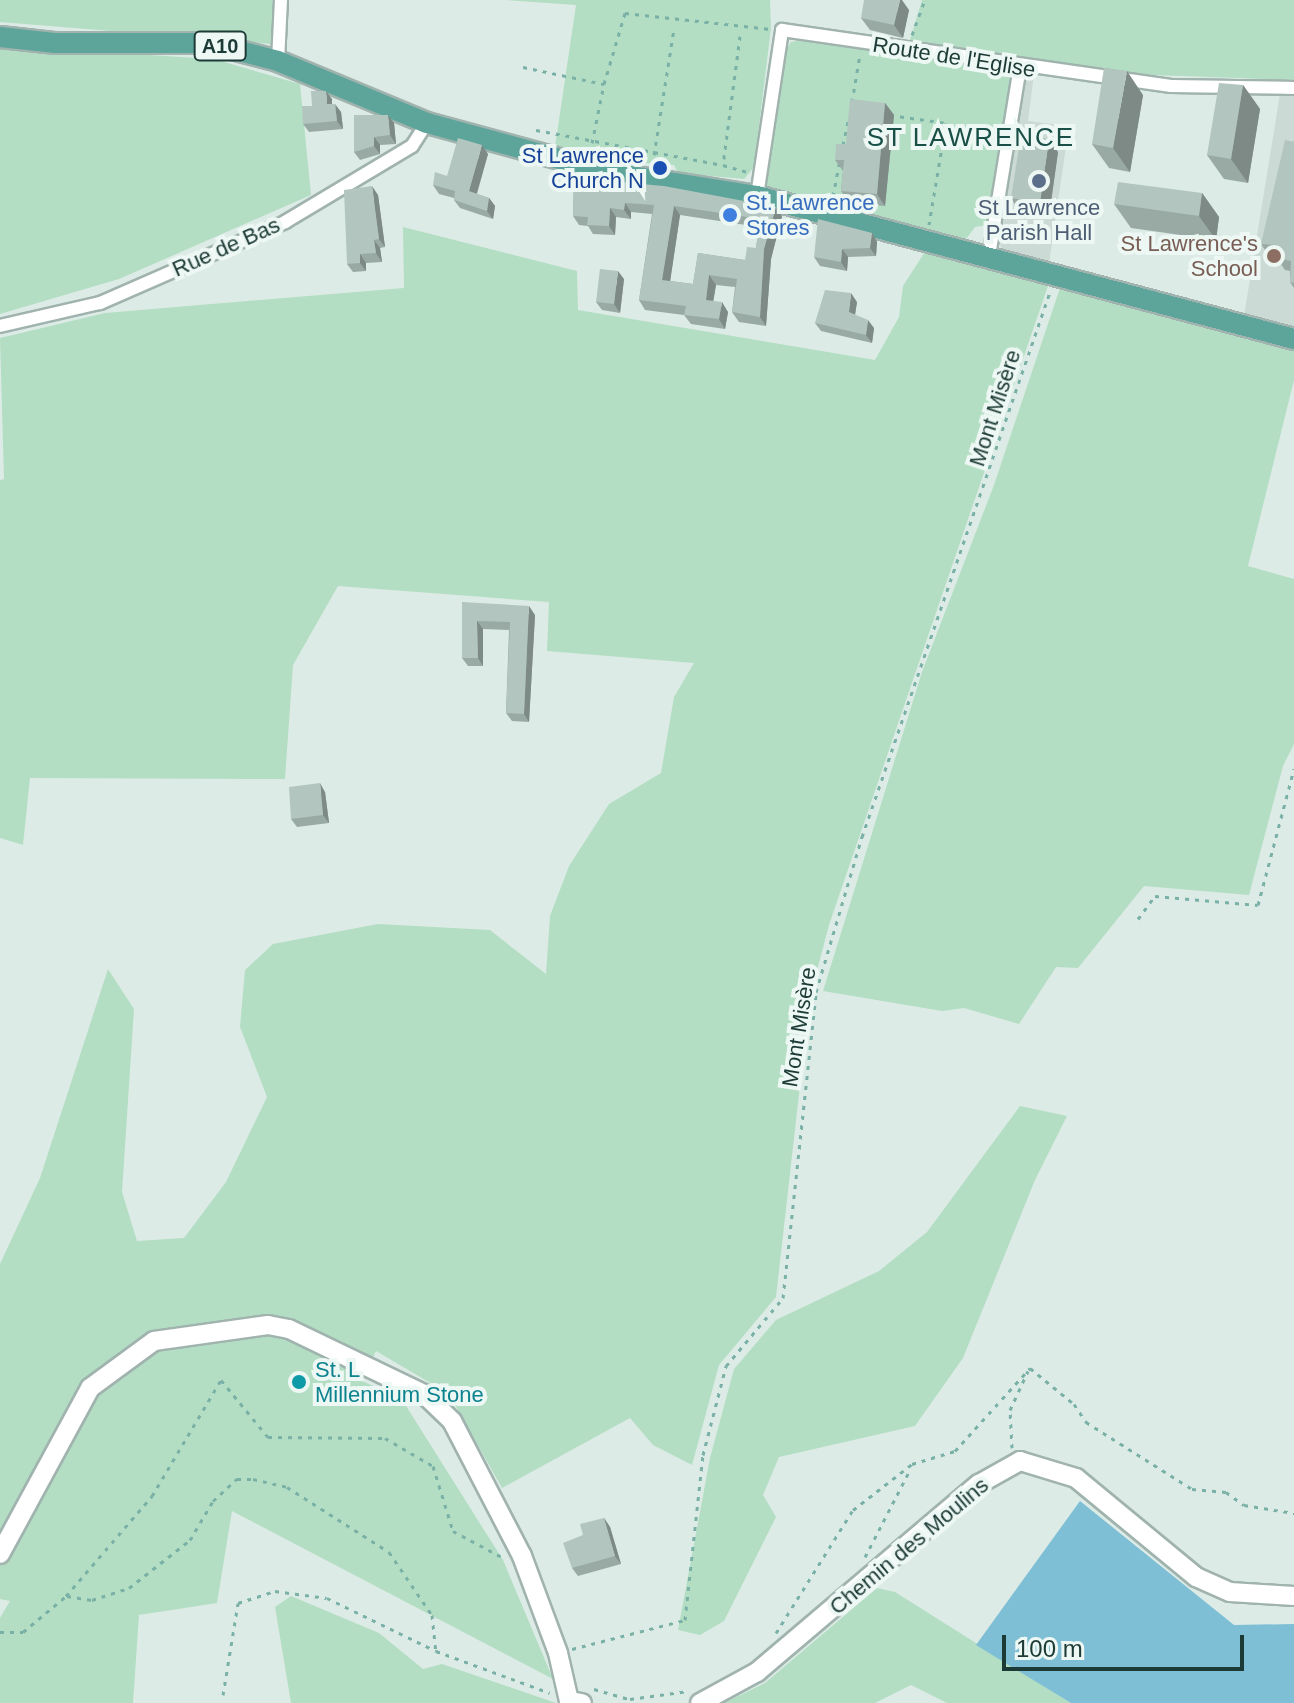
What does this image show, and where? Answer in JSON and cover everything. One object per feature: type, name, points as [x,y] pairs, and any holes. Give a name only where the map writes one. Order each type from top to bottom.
[{"type":"main road","name":"A10","points":[[0,37],[54,43],[209,43],[278,61],[427,123],[611,173],[758,187],[989,256],[1294,339]]},
{"type":"street","points":[[278,61],[281,0]]},
{"type":"street","points":[[758,187],[782,30]]},
{"type":"street","name":"Route de l'Eglise","points":[[782,30],[1020,67],[1171,86],[1294,88]]},
{"type":"street","points":[[989,256],[1020,67]]},
{"type":"street","name":"Rue de Bas","points":[[0,326],[100,303],[285,222],[412,146],[427,123]]},
{"type":"street","points":[[0,1554],[90,1388],[154,1341],[268,1325],[289,1329],[424,1394],[452,1421],[527,1571],[573,1702]]},
{"type":"street","name":"Chemin des Moulins","points":[[700,1703],[757,1672],[979,1484],[1020,1461],[1076,1478],[1196,1577],[1219,1587],[1294,1596]]},
{"type":"path","points":[[905,50],[925,0]]},
{"type":"path","points":[[592,143],[604,84],[625,13],[782,30]]},
{"type":"path","points":[[654,155],[674,29]]},
{"type":"path","points":[[723,165],[740,36]]},
{"type":"path","points":[[831,204],[862,43]]},
{"type":"path","points":[[523,67],[604,84]]},
{"type":"path","points":[[878,113],[946,123],[929,225]]},
{"type":"path","points":[[536,130],[654,155],[723,165],[758,187]]},
{"type":"path","name":"Mont Misère","points":[[558,1653],[685,1620],[703,1455],[726,1366],[783,1298],[816,992],[862,837],[1056,273]]},
{"type":"path","points":[[1138,919],[1155,896],[1258,905],[1294,769]]},
{"type":"path","points":[[1013,1465],[1010,1410],[1030,1368]]},
{"type":"path","points":[[0,1632],[23,1632],[66,1596],[152,1496],[221,1380],[268,1437],[385,1438],[433,1466],[453,1531],[527,1571]]},
{"type":"path","points":[[863,1562],[912,1464]]},
{"type":"path","points":[[66,1596],[92,1600],[129,1588],[190,1540],[213,1501],[237,1479],[253,1479],[287,1487],[389,1552],[432,1615],[436,1651]]},
{"type":"path","points":[[223,1695],[238,1603],[275,1591],[327,1598],[436,1651],[573,1702]]},
{"type":"shaded area","points":[[1024,74],[1034,74],[1028,121],[1069,126],[1049,263],[1005,252],[997,241]]},
{"type":"shaded area","name":"St Lawrence's School","points":[[1280,94],[1294,94],[1294,330],[1244,316]]},
{"type":"green space","points":[[0,0],[274,0],[271,44],[0,22]]},
{"type":"green space","points":[[505,0],[770,0],[771,28],[754,167],[744,179],[678,173],[674,165],[612,161],[555,147],[576,5]]},
{"type":"green space","points":[[922,0],[1294,0],[1294,80],[1152,75],[909,43]]},
{"type":"green space","points":[[808,39],[1006,69],[1012,74],[988,225],[975,227],[966,239],[766,190],[783,54],[791,42]]},
{"type":"green space","points":[[0,46],[214,59],[300,84],[311,195],[119,279],[0,314]]},
{"type":"green space","points":[[403,227],[577,271],[578,310],[875,360],[899,317],[903,286],[926,250],[1049,283],[829,925],[810,997],[776,1297],[719,1365],[692,1465],[653,1445],[630,1418],[502,1488],[449,1394],[376,1351],[362,1381],[401,1398],[503,1560],[553,1679],[232,1511],[217,1603],[139,1615],[133,1703],[0,1703],[0,1618],[10,1601],[0,1599],[0,1264],[40,1178],[108,969],[134,1009],[122,1192],[137,1241],[184,1238],[226,1182],[267,1097],[240,1027],[245,970],[273,944],[378,924],[490,930],[546,974],[550,916],[569,866],[609,804],[661,773],[674,697],[694,663],[547,651],[549,602],[338,586],[293,665],[285,779],[30,778],[23,845],[0,838],[0,480],[4,479],[0,338],[105,313],[404,288]]},
{"type":"green space","points":[[1060,288],[1294,349],[1294,380],[1248,566],[1294,579],[1294,744],[1283,766],[1249,895],[1144,886],[1078,968],[1056,967],[1019,1024],[964,1008],[942,1011],[823,991],[922,672],[994,485]]},
{"type":"green space","points":[[1020,1106],[1067,1116],[1035,1180],[963,1358],[915,1426],[779,1457],[763,1495],[776,1517],[724,1621],[700,1635],[678,1630],[710,1458],[734,1369],[776,1320],[879,1271],[927,1232]]},
{"type":"green space","points":[[877,1588],[895,1592],[1071,1703],[947,1703],[911,1685],[875,1703],[724,1703],[765,1683]]},
{"type":"green space","points":[[291,1596],[379,1633],[423,1669],[442,1664],[556,1703],[291,1703],[275,1607]]},
{"type":"water","points":[[1080,1501],[1234,1625],[1294,1624],[1294,1703],[1071,1703],[976,1645]]},
{"type":"building","points":[[864,0],[900,0],[894,25],[861,18]]},
{"type":"building","points":[[1104,68],[1127,71],[1113,148],[1092,144]]},
{"type":"building","points":[[1219,83],[1243,85],[1231,159],[1207,155]]},
{"type":"building","points":[[311,91],[326,91],[327,104],[335,104],[337,121],[303,124],[302,106],[312,106]]},
{"type":"building","points":[[850,99],[885,103],[877,194],[841,191],[844,160],[835,160],[836,144],[846,144]]},
{"type":"building","points":[[354,115],[388,115],[390,135],[374,137],[374,146],[354,152]]},
{"type":"building","points":[[1021,135],[1049,139],[1040,203],[1011,198]]},
{"type":"building","points":[[458,138],[482,145],[469,191],[489,198],[487,211],[454,200],[455,191],[433,185],[435,172],[447,176]]},
{"type":"building","points":[[1285,140],[1294,142],[1294,283],[1290,282],[1291,261],[1276,258],[1277,245],[1261,244]]},
{"type":"building","points":[[574,178],[664,186],[776,207],[764,249],[760,317],[732,312],[737,279],[709,275],[706,300],[722,302],[719,319],[684,315],[686,306],[639,300],[654,205],[625,203],[624,210],[610,208],[609,226],[587,225],[588,217],[573,216]],"holes":[[[674,206],[760,219],[756,248],[747,247],[745,260],[698,253],[693,284],[662,280]]]},
{"type":"building","points":[[1118,182],[1202,193],[1199,216],[1114,204]]},
{"type":"building","points":[[372,186],[379,239],[374,240],[376,253],[360,254],[360,263],[347,264],[344,190]]},
{"type":"building","points":[[818,219],[872,233],[870,248],[842,249],[841,262],[814,257]]},
{"type":"building","points":[[600,269],[618,271],[614,304],[596,302]]},
{"type":"building","points":[[825,290],[851,293],[849,312],[868,320],[866,335],[815,323]]},
{"type":"building","points":[[462,602],[529,606],[524,714],[506,713],[510,622],[477,621],[478,658],[462,658]]},
{"type":"building","points":[[320,783],[323,815],[291,819],[289,787]]},
{"type":"building","points":[[604,1518],[615,1556],[572,1568],[563,1543],[583,1535],[580,1524]]},
{"type":"place","name":"St Lawrence Church N","points":[[660,168]]},
{"type":"place","name":"St Lawrence Parish Hall","points":[[1039,181]]},
{"type":"place","name":"St. Lawrence Stores","points":[[730,215]]},
{"type":"place","name":"St Lawrence's School","points":[[1274,256]]},
{"type":"place","name":"St. L Millennium Stone","points":[[299,1382]]},
{"type":"district","name":"ST LAWRENCE","points":[[971,138]]}]
